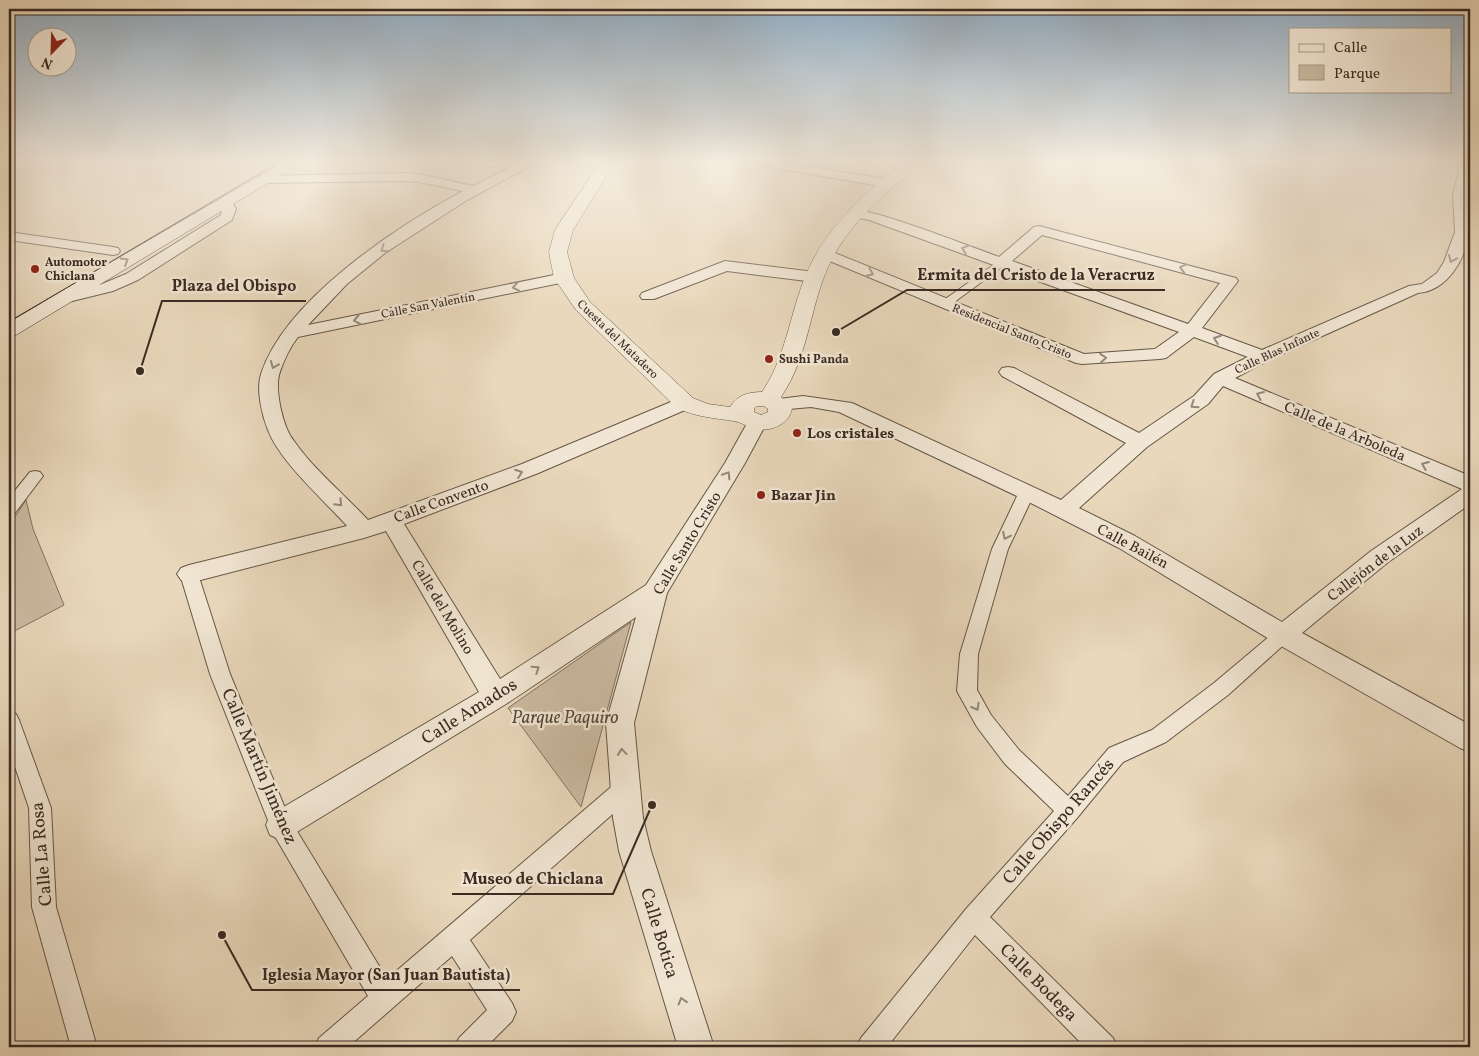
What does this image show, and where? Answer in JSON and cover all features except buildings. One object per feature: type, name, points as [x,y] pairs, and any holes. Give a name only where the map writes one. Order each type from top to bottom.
[{"type":"street","points":[[25,302],[113,251],[188,211]]},
{"type":"street","points":[[9,331],[208,211]]},
{"type":"street","points":[[364,530],[281,438],[271,407],[270,376],[279,354],[292,333],[313,307],[343,278],[438,211]]},
{"type":"street","name":"Cuesta del Matadero","points":[[575,211],[560,240],[558,252],[564,278],[583,306],[685,404],[716,414],[749,418]]},
{"type":"street","name":"Calle Blas Infante","points":[[1063,510],[1140,442],[1201,400],[1220,378],[1263,356],[1415,289],[1426,288],[1443,276],[1452,262],[1462,232],[1461,211]]},
{"type":"street","points":[[749,418],[742,406],[745,403],[756,398],[773,402],[788,364],[814,277],[825,254],[854,213],[873,217],[1002,262],[1263,356]]},
{"type":"street","name":"Residencial Santo Cristo","points":[[825,254],[944,304],[1082,359],[1160,354],[1192,330],[1230,281],[1039,230],[1002,262],[944,304]]},
{"type":"street","points":[[9,236],[113,251]]},
{"type":"street","points":[[648,296],[725,266],[814,277]]},
{"type":"street","name":"Calle San Valentín","points":[[292,333],[564,278]]},
{"type":"street","points":[[1008,372],[1140,442]]},
{"type":"street","name":"Calle de la Arboleda","points":[[1220,378],[1470,484]]},
{"type":"street","name":"Calle Bailén","points":[[773,402],[794,400],[820,402],[845,407],[1027,492],[1127,542],[1283,635],[1470,739]]},
{"type":"street","name":"Calle Convento","points":[[190,574],[364,530],[529,469],[685,404]]},
{"type":"street","name":"Calle Santo Cristo","points":[[627,804],[620,724],[655,592],[735,462],[749,418]]},
{"type":"street","points":[[9,509],[35,476]]},
{"type":"street","points":[[1027,492],[1000,549],[977,623],[969,654],[967,691],[984,721],[1012,758],[1069,811]]},
{"type":"street","name":"Callejón de la Luz","points":[[1283,635],[1379,557],[1470,494]]},
{"type":"street","name":"Calle del Molino","points":[[390,519],[496,696]]},
{"type":"street","name":"Calle Martín Jiménez","points":[[190,574],[220,674],[281,825],[384,999]]},
{"type":"street","name":"Calle Amados","points":[[281,825],[496,696],[655,592]]},
{"type":"street","name":"Calle Obispo Rancés","points":[[870,1047],[974,916],[1069,811],[1116,755],[1159,736],[1221,689],[1283,635]]},
{"type":"street","name":"Calle La Rosa","points":[[9,720],[40,808],[44,907],[84,1047]]},
{"type":"street","points":[[328,1047],[454,938],[627,804]]},
{"type":"street","name":"Calle Botica","points":[[627,804],[635,851],[696,1047]]},
{"type":"street","name":"Calle Bodega","points":[[974,916],[1025,970],[1104,1047]]},
{"type":"street","points":[[454,938],[503,1012],[468,1047]]},
{"type":"green space","points":[[26,500],[33,529],[64,605],[9,634],[9,526]]},
{"type":"green space","name":"Parque Paquiro","points":[[631,622],[581,807],[508,708]]},
{"type":"tram line","points":[[9,322],[196,211]]},
{"type":"place","name":"Automotor Chiclana","points":[[35,269]]},
{"type":"place","name":"Ermita del Cristo de la Veracruz","points":[[836,332]]},
{"type":"place","name":"Sushi Panda","points":[[769,359]]},
{"type":"place","name":"Plaza del Obispo","points":[[140,371]]},
{"type":"place","name":"Los cristales","points":[[797,433]]},
{"type":"place","name":"Bazar Jin","points":[[761,495]]},
{"type":"place","name":"Museo de Chiclana","points":[[652,805]]},
{"type":"place","name":"Iglesia Mayor (San Juan Bautista)","points":[[222,935]]}]
